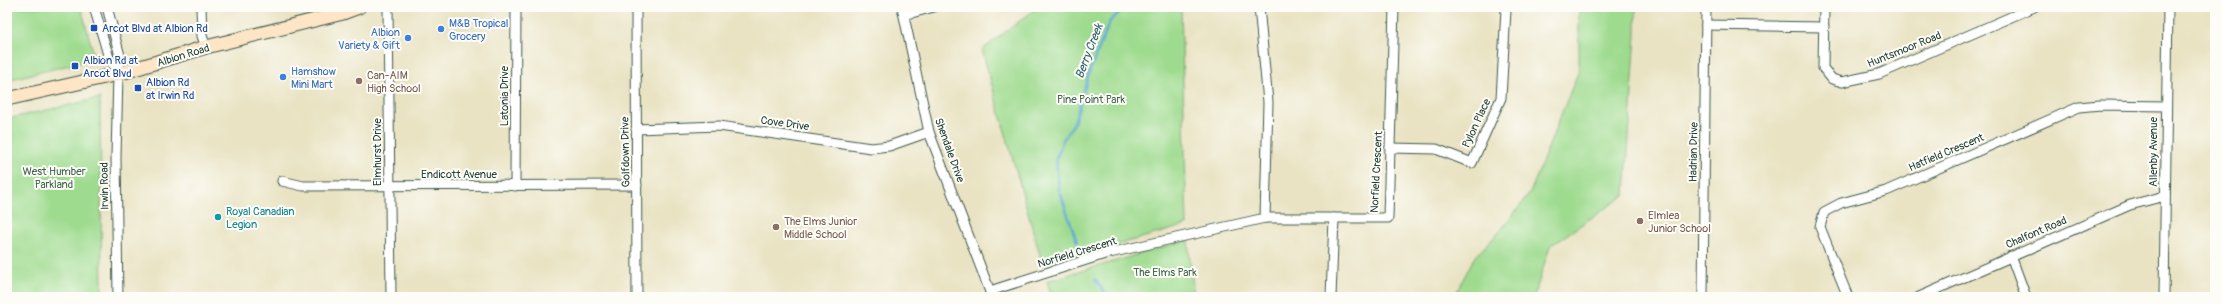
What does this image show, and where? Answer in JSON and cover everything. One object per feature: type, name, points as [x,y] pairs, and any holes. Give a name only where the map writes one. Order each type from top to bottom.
[{"type":"main road","name":"Albion Road","points":[[7,99],[118,74],[206,47],[358,7]]},
{"type":"street","points":[[94,7],[109,58],[118,74]]},
{"type":"street","name":"Irwin Road","points":[[107,7],[120,56],[118,74],[116,157],[118,297]]},
{"type":"street","points":[[201,7],[202,36],[206,47]]},
{"type":"street","name":"Elmhurst Drive","points":[[388,7],[391,297]]},
{"type":"street","name":"Latonia Drive","points":[[515,186],[516,7]]},
{"type":"street","name":"Golfdown Drive","points":[[636,7],[637,297]]},
{"type":"street","points":[[903,11],[934,7]]},
{"type":"street","points":[[1259,7],[1268,102],[1265,218]]},
{"type":"street","name":"Norfield Crescent","points":[[991,294],[1105,254],[1265,218],[1388,218],[1394,7]]},
{"type":"street","name":"Hadrian Drive","points":[[1703,297],[1706,7]]},
{"type":"street","name":"Huntsmoor Road","points":[[1824,7],[1823,68],[1832,80],[1842,82],[1879,74],[2034,7]]},
{"type":"street","name":"Allenby Avenue","points":[[2164,297],[2168,7]]},
{"type":"street","name":"Pylon Place","points":[[1390,148],[1436,150],[1472,163],[1501,98],[1506,10]]},
{"type":"street","name":"Shendale Drive","points":[[903,11],[929,132],[991,294]]},
{"type":"street","points":[[1706,25],[1824,27]]},
{"type":"street","name":"Hatfield Crescent","points":[[1848,297],[1820,226],[1824,212],[1841,203],[1886,191],[2079,107],[2100,105],[2166,106]]},
{"type":"street","name":"Cove Drive","points":[[636,129],[719,126],[871,148],[889,146],[929,132]]},
{"type":"street","name":"Endicott Avenue","points":[[282,181],[303,186],[637,185]]},
{"type":"street","name":"Chalfont Road","points":[[1919,297],[2130,204],[2165,196]]},
{"type":"street","points":[[1330,297],[1334,218]]},
{"type":"street","points":[[2011,256],[2026,297]]},
{"type":"green space","points":[[7,7],[81,7],[95,59],[7,80]]},
{"type":"green space","name":"Pine Point Park","points":[[1038,7],[1181,7],[1187,225],[1043,266],[982,50]]},
{"type":"green space","points":[[1579,7],[1636,7],[1636,34],[1625,195],[1550,246],[1534,297],[1454,297],[1474,258],[1502,229],[1530,193],[1579,70]]},
{"type":"green space","name":"West Humber Parkland","points":[[100,98],[102,297],[7,297],[7,119]]},
{"type":"green space","name":"The Elms Park","points":[[1188,240],[1194,297],[1052,297],[1047,281]]},
{"type":"waterway","name":"Berry Creek","points":[[1077,242],[1059,189],[1056,159],[1063,140],[1074,123],[1090,70],[1110,21],[1126,7]]},
{"type":"waterway","name":"Berry Creek","points":[[1095,279],[1108,297]]},
{"type":"place","name":"Arcot Blvd at Albion Rd","points":[[94,28]]},
{"type":"place","name":"M&B Tropical Grocery","points":[[441,29]]},
{"type":"place","name":"Albion Variety & Gift","points":[[408,38]]},
{"type":"place","name":"Albion Rd at Arcot Blvd","points":[[75,66]]},
{"type":"place","name":"Hamshow Mini Mart","points":[[283,77]]},
{"type":"place","name":"Can-AIM High School","points":[[359,81]]},
{"type":"place","name":"Albion Rd at Irwin Rd","points":[[138,88]]},
{"type":"place","name":"Royal Canadian Legion","points":[[218,217]]},
{"type":"place","name":"Elmlea Junior School","points":[[1640,221]]},
{"type":"place","name":"The Elms Junior Middle School","points":[[776,227]]}]
